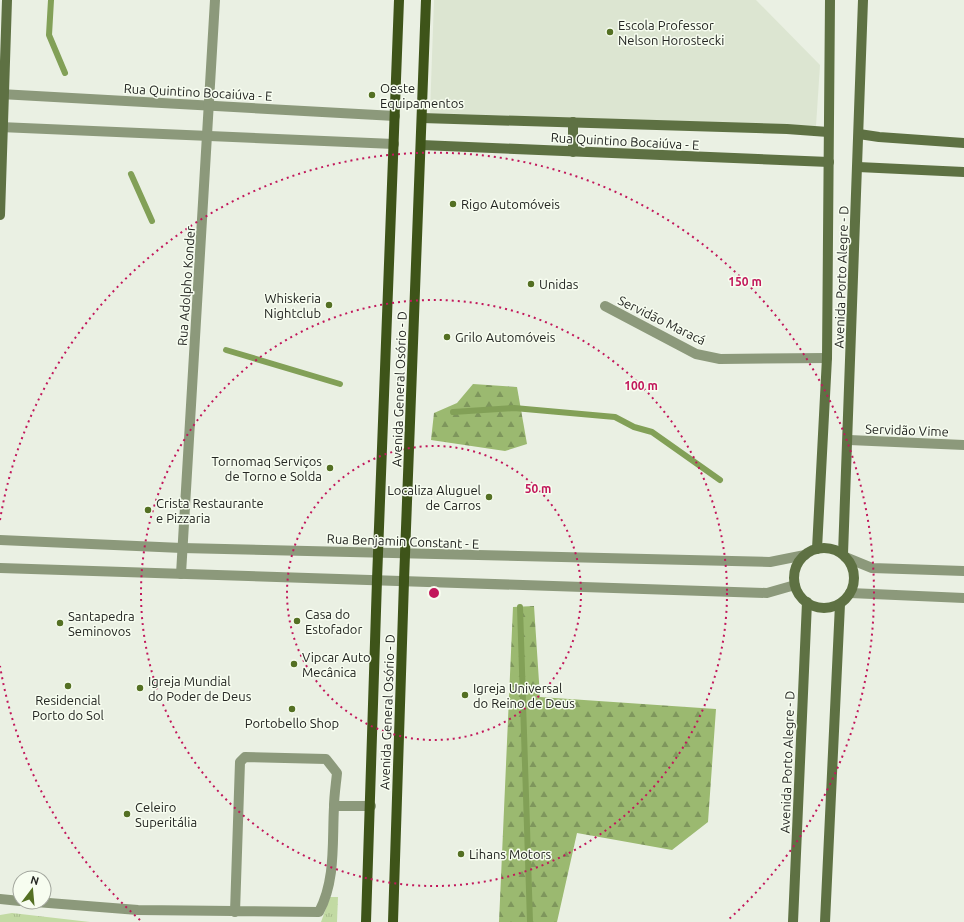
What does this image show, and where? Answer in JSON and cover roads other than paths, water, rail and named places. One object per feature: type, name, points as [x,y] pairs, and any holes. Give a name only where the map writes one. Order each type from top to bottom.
[{"type":"main road","name":"Avenida General Osório - D","points":[[366,922],[371,806],[377,580],[399,0]]},
{"type":"main road","name":"Avenida General Osório - D","points":[[393,922],[404,581],[426,0]]},
{"type":"street","points":[[0,215],[2,94],[8,0]]},
{"type":"street","name":"Rua Adolpho Konder","points":[[181,574],[210,106],[215,0]]},
{"type":"street","name":"Avenida Porto Alegre - D","points":[[817,549],[827,358],[830,0]]},
{"type":"street","name":"Avenida Porto Alegre - D","points":[[844,556],[863,0]]},
{"type":"street","name":"Rua Quintino Bocaiúva - E","points":[[2,94],[395,116]]},
{"type":"street","name":"Rua Quintino Bocaiúva - E","points":[[422,118],[779,128],[828,132]]},
{"type":"street","points":[[573,122],[573,152]]},
{"type":"street","points":[[2,127],[394,144]]},
{"type":"street","points":[[859,134],[879,137],[964,143]]},
{"type":"street","name":"Rua Quintino Bocaiúva - E","points":[[421,145],[829,162]]},
{"type":"street","points":[[858,167],[964,172]]},
{"type":"street","name":"Servidão Maracá","points":[[605,306],[696,354],[712,358],[827,358]]},
{"type":"street","name":"Servidão Vime","points":[[849,440],[964,445]]},
{"type":"street","name":"Rua Benjamin Constant - E","points":[[0,540],[182,548],[770,562],[805,555]]},
{"type":"street","points":[[844,556],[851,566],[854,577],[850,593],[840,604],[828,608],[817,607],[807,602],[799,595],[795,585],[794,574],[798,564],[805,555],[817,549],[827,548],[872,568],[964,571]]},
{"type":"street","points":[[0,568],[767,593],[795,585]]},
{"type":"street","points":[[850,593],[964,598]]},
{"type":"street","name":"Avenida Porto Alegre - D","points":[[793,922],[807,602]]},
{"type":"street","points":[[825,922],[840,604]]},
{"type":"street","points":[[52,903],[138,910],[235,912],[319,912],[327,899],[333,860],[334,806],[337,773],[326,760],[245,757],[240,762],[235,803],[235,912]]},
{"type":"street","points":[[334,806],[371,806]]},
{"type":"street","points":[[0,899],[12,900]]},
{"type":"waterway","points":[[51,0],[49,35],[65,73]]},
{"type":"waterway","points":[[131,174],[152,221]]},
{"type":"waterway","points":[[226,350],[340,384]]},
{"type":"waterway","points":[[453,412],[514,408],[615,417],[634,427],[652,432],[720,480]]},
{"type":"waterway","points":[[520,607],[530,922]]},
{"type":"place","name":"Escola Professor Nelson Horostecki","points":[[610,32]]},
{"type":"place","name":"Oeste Equipamentos","points":[[372,95]]},
{"type":"place","name":"Rigo Automóveis","points":[[453,204]]},
{"type":"place","name":"Unidas","points":[[531,284]]},
{"type":"place","name":"Whiskeria Nightclub","points":[[329,305]]},
{"type":"place","name":"Grilo Automóveis","points":[[447,337]]},
{"type":"place","name":"Tornomaq Serviços de Torno e Solda","points":[[330,468]]},
{"type":"place","name":"Localiza Aluguel de Carros","points":[[489,497]]},
{"type":"place","name":"Crista Restaurante e Pizzaria","points":[[148,510]]},
{"type":"place","name":"Casa do Estofador","points":[[297,621]]},
{"type":"place","name":"Santapedra Seminovos","points":[[60,623]]},
{"type":"place","name":"Vipcar Auto Mecânica","points":[[294,664]]},
{"type":"place","name":"Residencial Porto do Sol","points":[[68,686]]},
{"type":"place","name":"Igreja Mundial do Poder de Deus","points":[[140,688]]},
{"type":"place","name":"Igreja Universal do Reino de Deus","points":[[465,695]]},
{"type":"place","name":"Portobello Shop","points":[[292,709]]},
{"type":"place","name":"Celeiro Superitália","points":[[127,814]]},
{"type":"place","name":"Lihans Motors","points":[[461,854]]}]
